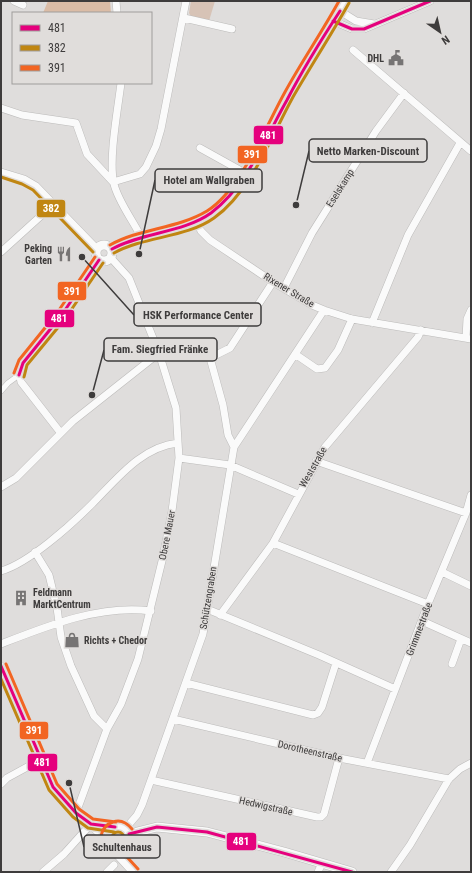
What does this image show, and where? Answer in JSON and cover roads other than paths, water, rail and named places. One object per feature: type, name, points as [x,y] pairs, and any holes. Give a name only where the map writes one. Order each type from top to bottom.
[{"type":"street","points":[[14,1],[23,5]]},
{"type":"street","points":[[116,1],[117,12]]},
{"type":"street","points":[[113,182],[140,174],[146,167],[154,150],[161,129],[184,18],[186,1]]},
{"type":"street","points":[[97,249],[96,255],[99,260],[105,262],[124,242],[140,236],[196,221],[212,213],[220,206],[231,194],[245,173],[299,77],[345,1]]},
{"type":"street","points":[[333,21],[356,29],[376,25],[430,1]]},
{"type":"street","points":[[340,11],[356,21],[376,25]]},
{"type":"street","points":[[184,18],[232,29]]},
{"type":"street","points":[[353,50],[471,152]]},
{"type":"street","points":[[121,84],[114,148],[113,182],[116,192],[140,236]]},
{"type":"street","name":"Eselskamp","points":[[284,288],[312,233],[376,131],[404,93]]},
{"type":"street","points":[[1,108],[22,114],[76,123],[87,154],[113,182]]},
{"type":"street","points":[[372,323],[408,235],[460,143]]},
{"type":"street","points":[[200,148],[245,173]]},
{"type":"street","points":[[1,172],[28,181],[40,190],[97,249]]},
{"type":"street","points":[[1,252],[54,204]]},
{"type":"street","name":"Rixener Straße","points":[[196,221],[201,231],[210,240],[273,282],[312,305],[352,320],[421,330],[468,339]]},
{"type":"street","points":[[97,249],[104,245],[111,254]]},
{"type":"street","name":"Obere Mauer","points":[[76,813],[107,729],[121,704],[136,665],[151,611],[172,511],[179,458],[176,408],[159,353],[129,278],[111,254]]},
{"type":"street","points":[[60,432],[21,382],[19,375],[23,363],[61,316],[99,260]]},
{"type":"street","points":[[234,447],[228,435],[223,405],[210,358],[230,348],[273,282]]},
{"type":"street","points":[[234,447],[324,310]]},
{"type":"street","points":[[468,339],[468,319],[471,310]]},
{"type":"street","points":[[295,354],[317,369],[325,368],[338,350],[352,320]]},
{"type":"street","name":"Weststraße","points":[[220,615],[273,543],[316,461],[333,436],[418,337],[421,330]]},
{"type":"street","points":[[1,487],[16,478],[60,432],[159,353]]},
{"type":"street","points":[[1,391],[8,383],[19,375]]},
{"type":"street","points":[[1,571],[19,563],[35,552],[90,506],[139,459],[159,447],[178,443]]},
{"type":"street","name":"Schützengraben","points":[[127,831],[137,815],[151,780],[202,634],[234,447]]},
{"type":"street","points":[[179,458],[230,465],[298,494]]},
{"type":"street","points":[[316,461],[466,513]]},
{"type":"street","name":"Grimmestraße","points":[[367,763],[428,604],[466,513],[471,495]]},
{"type":"street","points":[[273,543],[428,604]]},
{"type":"street","points":[[35,552],[49,575],[61,637],[77,680],[94,716],[107,729]]},
{"type":"street","points":[[442,572],[471,586]]},
{"type":"street","points":[[1,644],[59,622],[123,609],[151,611]]},
{"type":"street","points":[[207,610],[395,689]]},
{"type":"street","points":[[422,621],[471,643]]},
{"type":"street","points":[[452,664],[461,639]]},
{"type":"street","points":[[186,683],[314,715],[318,713],[322,707],[336,663]]},
{"type":"street","points":[[1,666],[40,760],[53,787],[76,813],[91,824],[106,839],[112,848],[132,869]]},
{"type":"street","name":"Dorotheenstraße","points":[[173,719],[339,758],[449,779]]},
{"type":"street","name":"Hedwigstraße","points":[[151,780],[321,817],[324,814],[339,758]]},
{"type":"street","points":[[1,784],[7,778],[40,760]]},
{"type":"street","points":[[391,872],[410,845],[449,779],[460,769],[471,763]]},
{"type":"street","points":[[91,824],[115,826],[127,831],[157,827],[185,828],[241,840],[352,872]]},
{"type":"street","points":[[43,872],[64,854],[91,824]]},
{"type":"street","points":[[106,839],[109,830],[115,826]]},
{"type":"street","points":[[127,831],[132,869]]},
{"type":"street","points":[[112,848],[120,849],[128,844]]},
{"type":"street","points":[[318,872],[322,863]]},
{"type":"street","points":[[107,872],[114,865]]},
{"type":"place","name":"DHL","points":[[396,58]]},
{"type":"place","name":"Netto Marken-Discount","points":[[296,205]]},
{"type":"place","name":"Peking Garten","points":[[64,254]]},
{"type":"place","name":"Hotel am Wallgraben","points":[[139,254]]},
{"type":"place","name":"HSK Performance Center","points":[[82,257]]},
{"type":"place","name":"Fam. Siegfried Fränke","points":[[92,395]]},
{"type":"place","name":"Feldmann MarktCentrum","points":[[21,598]]},
{"type":"place","name":"Richts + Chedor","points":[[72,640]]},
{"type":"place","name":"Schultenhaus","points":[[69,783]]}]
